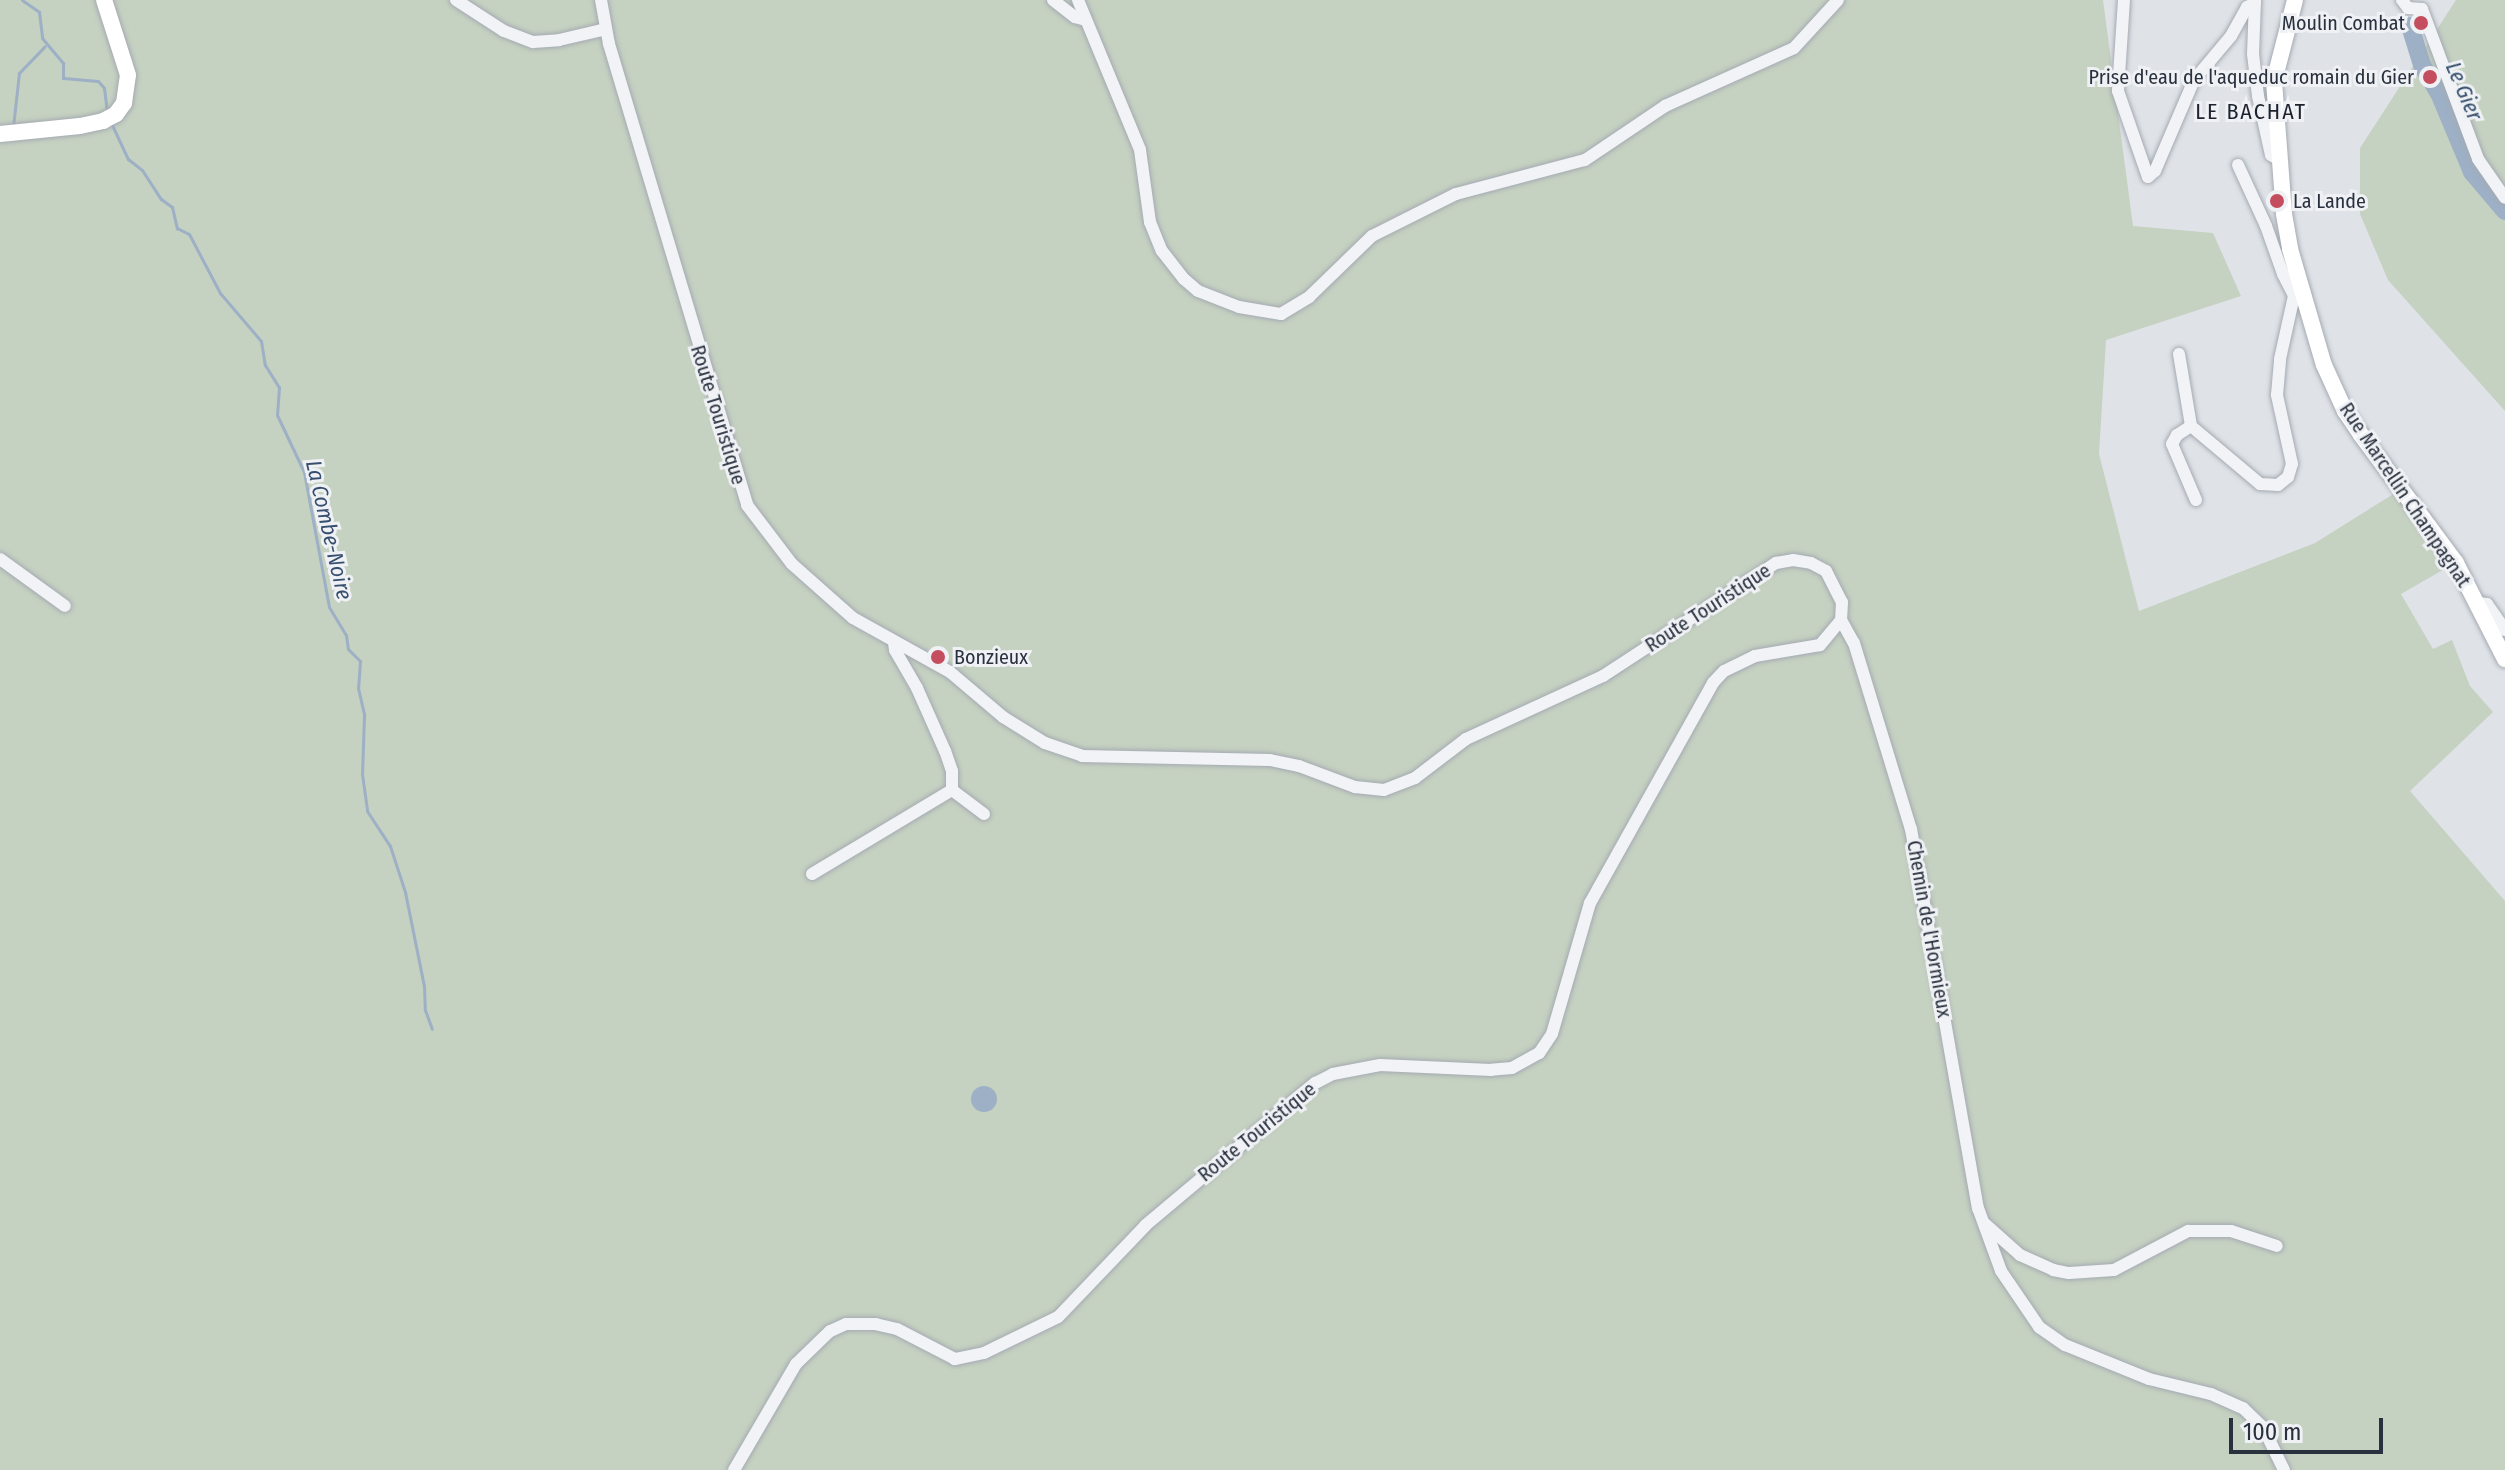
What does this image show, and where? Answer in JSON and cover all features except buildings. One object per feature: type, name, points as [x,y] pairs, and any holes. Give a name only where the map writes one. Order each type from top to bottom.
[{"type":"main road","points":[[0,134],[80,126],[103,121],[116,114],[124,103],[128,75],[104,0]]},
{"type":"main road","name":"Rue Marcellin Champagnat","points":[[2295,0],[2274,81],[2286,231],[2298,295],[2345,411],[2448,551],[2505,659]]},
{"type":"street","points":[[456,0],[504,31],[533,42],[559,40],[606,29]]},
{"type":"street","name":"Route Touristique","points":[[601,0],[606,29],[744,498],[774,541],[821,592],[853,618],[894,643],[942,666],[1024,732],[1063,751],[1139,760],[1270,760],[1355,787],[1384,790],[1415,778],[1466,739],[1603,676],[1776,563],[1793,560],[1811,563],[1826,571],[1842,602],[1841,620],[1820,645],[1755,656],[1724,671],[1713,683],[1590,903],[1552,1034],[1539,1053],[1512,1068],[1491,1070],[1380,1065],[1333,1074],[1315,1083],[1146,1225],[1058,1317],[984,1353],[955,1359],[897,1329],[876,1324],[846,1324],[830,1331],[796,1364],[734,1470]]},
{"type":"street","points":[[1053,0],[1075,17],[1086,20]]},
{"type":"street","points":[[1078,0],[1140,150],[1148,189],[1150,222],[1162,251],[1198,291],[1239,307],[1281,314],[1309,297],[1372,236],[1456,194],[1585,160],[1665,106],[1794,48],[1838,0]]},
{"type":"street","points":[[2124,0],[2118,91],[2148,177],[2155,171],[2194,80],[2231,36],[2247,7],[2255,2]]},
{"type":"street","points":[[2402,0],[2408,8],[2422,9],[2478,159],[2505,198]]},
{"type":"street","points":[[2255,2],[2253,54],[2258,96],[2271,155],[2281,161]]},
{"type":"street","points":[[2179,354],[2191,426],[2260,484],[2278,485],[2288,477],[2291,453],[2278,404],[2278,380],[2298,295],[2238,165]]},
{"type":"street","points":[[2191,426],[2177,435],[2172,444],[2196,500]]},
{"type":"street","points":[[0,559],[65,606]]},
{"type":"street","points":[[2477,603],[2487,604],[2505,630]]},
{"type":"street","name":"Chemin de l'Hormieux","points":[[1841,620],[1854,643],[1911,829],[1982,1221],[2001,1271],[2039,1327],[2065,1345],[2149,1379],[2211,1394],[2243,1408],[2263,1427],[2284,1470]]},
{"type":"street","points":[[894,643],[945,751],[952,771],[952,790]]},
{"type":"street","points":[[952,790],[984,814]]},
{"type":"street","points":[[812,874],[952,790]]},
{"type":"street","points":[[1982,1221],[2020,1255],[2053,1270],[2069,1273],[2114,1270],[2188,1231],[2231,1231],[2277,1246]]},
{"type":"green space","points":[[0,0],[2103,0],[2133,226],[2213,233],[2241,296],[2106,340],[2099,454],[2139,611],[2315,543],[2395,493],[2420,521],[2448,567],[2401,594],[2433,649],[2452,640],[2470,686],[2493,712],[2410,791],[2505,901],[2505,1470],[0,1470]]},
{"type":"green space","points":[[2456,0],[2505,0],[2505,411],[2388,280],[2360,214],[2360,148]]},
{"type":"water","points":[[984,1086],[993,1090],[997,1099],[993,1108],[984,1112],[975,1108],[971,1099],[975,1090]]},
{"type":"waterway","name":"La Combe-Noire","points":[[22,0],[39,12],[42,38],[63,63],[63,78],[98,81],[104,88],[107,113]]},
{"type":"waterway","name":"Le Gier","points":[[2410,26],[2422,65],[2439,93],[2472,172],[2505,211]]},
{"type":"waterway","points":[[13,127],[19,73],[45,46]]},
{"type":"waterway","name":"La Combe-Noire","points":[[112,125],[128,159],[142,170],[161,199],[172,207],[177,228],[189,234],[220,293],[261,341],[265,365],[279,387],[277,415],[304,472],[329,607],[346,635],[348,649],[360,661],[358,688],[364,715],[362,774],[367,811],[390,846],[405,892],[424,986],[425,1010],[432,1029]]},
{"type":"place","name":"Moulin Combat","points":[[2421,23]]},
{"type":"place","name":"Prise d'eau de l'aqueduc romain du Gier","points":[[2430,77]]},
{"type":"place","name":"La Lande","points":[[2277,201]]},
{"type":"place","name":"Bonzieux","points":[[938,657]]},
{"type":"district","name":"LE BACHAT","points":[[2251,112]]}]
